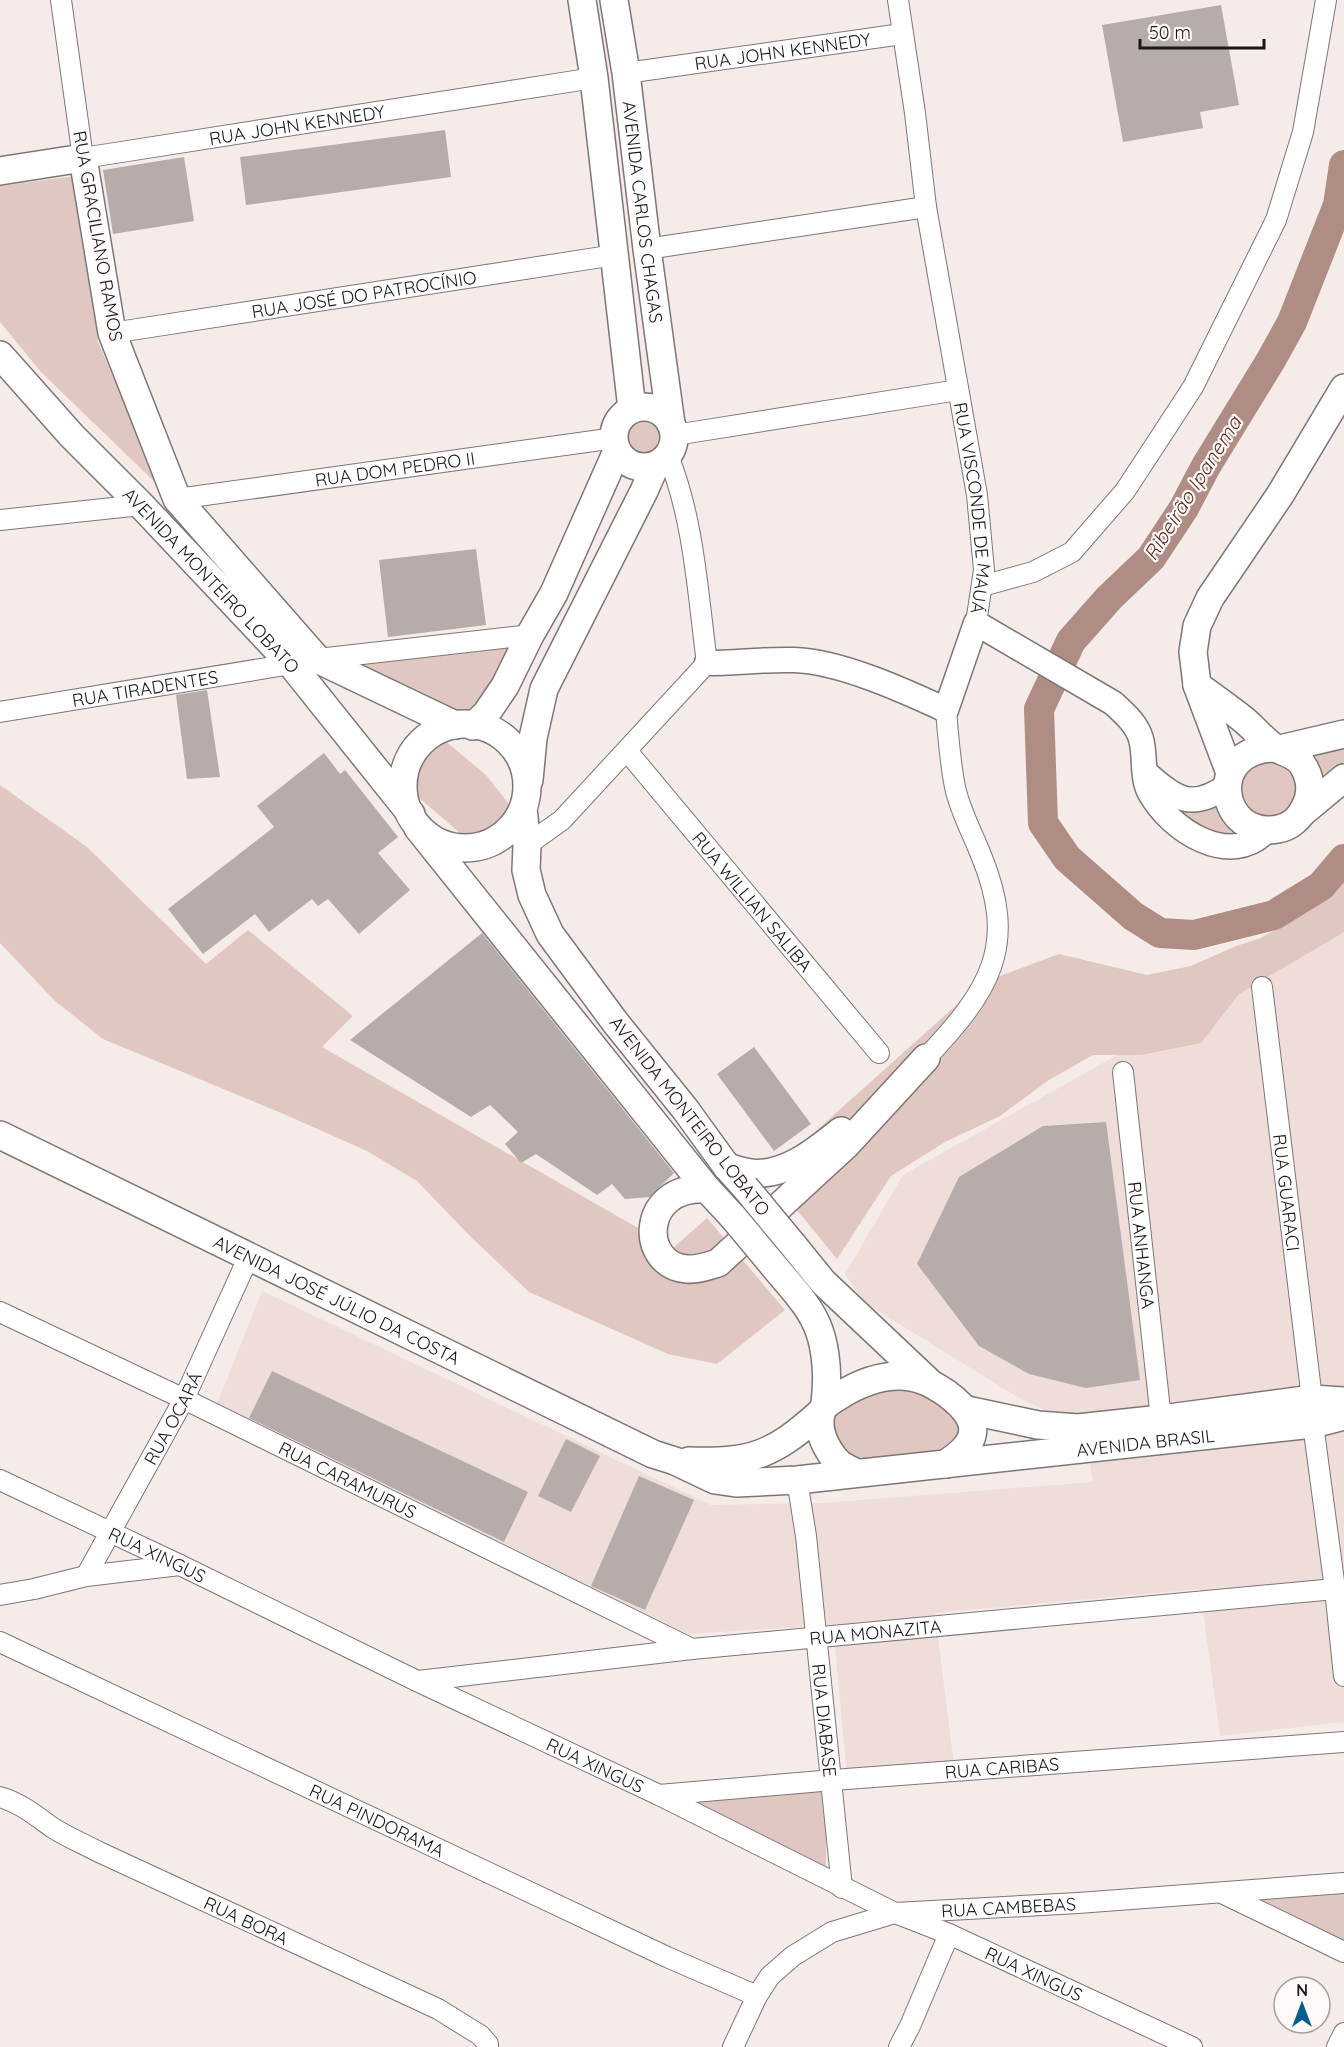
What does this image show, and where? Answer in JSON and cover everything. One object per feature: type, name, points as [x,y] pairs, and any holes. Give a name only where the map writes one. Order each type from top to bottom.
[{"type":"main road","name":"AVENIDA CARLOS CHAGAS","points":[[582,0],[594,78],[632,409]]},
{"type":"main road","name":"AVENIDA CARLOS CHAGAS","points":[[614,0],[626,73],[647,249],[667,445]]},
{"type":"main road","name":"RUA JOHN KENNEDY","points":[[0,171],[83,158]]},
{"type":"main road","name":"RUA GRACILIANO RAMOS","points":[[83,158],[112,333],[177,499]]},
{"type":"main road","name":"AVENIDA MONTEIRO LOBATO","points":[[0,355],[72,436],[304,662],[464,725]]},
{"type":"main road","points":[[1344,388],[1280,495],[1210,598],[1197,626],[1193,652],[1197,685],[1229,779],[1231,805],[1242,821],[1254,828],[1267,830],[1281,828],[1293,822],[1344,778]]},
{"type":"main road","points":[[616,444],[554,593],[504,686],[486,714],[464,725],[439,730],[425,739],[406,766],[403,783],[405,799],[415,821],[430,837],[459,848],[479,847],[498,839],[513,826],[526,800],[533,738],[544,689],[667,445],[659,411],[650,408],[632,409],[618,422],[614,431],[622,459],[637,467],[667,445]]},
{"type":"main road","name":"AVENIDA MONTEIRO LOBATO","points":[[177,499],[304,662],[415,821],[707,1189],[799,1297],[819,1330],[828,1381],[823,1408]]},
{"type":"main road","points":[[1197,685],[1277,748],[1288,752],[1299,761],[1307,772],[1310,793],[1303,812]]},
{"type":"main road","points":[[464,725],[483,727],[507,740],[523,763],[526,800]]},
{"type":"main road","points":[[1229,779],[1237,761],[1248,753],[1261,748],[1277,748],[1344,734]]},
{"type":"main road","name":"AVENIDA MONTEIRO LOBATO","points":[[526,800],[526,870],[532,895],[550,934],[727,1167],[823,1282],[930,1383]]},
{"type":"main road","points":[[727,1167],[748,1173],[759,1173],[780,1170],[796,1163],[825,1144],[926,1058]]},
{"type":"main road","points":[[707,1189],[691,1188],[664,1202],[656,1211],[653,1228],[655,1244],[660,1255],[671,1264],[685,1269],[704,1268],[718,1263],[846,1146],[926,1058]]},
{"type":"main road","name":"AVENIDA JOSÉ JÚLIO DA COSTA","points":[[0,1135],[644,1450],[675,1461],[715,1480],[736,1483],[797,1480],[946,1464]]},
{"type":"main road","points":[[856,1473],[840,1464],[825,1444],[820,1433],[823,1408],[870,1380],[888,1376],[920,1378],[967,1410],[971,1420],[970,1439],[966,1448],[946,1464]]},
{"type":"main road","name":"AVENIDA BRASIL","points":[[946,1464],[1312,1411],[1344,1401]]},
{"type":"main road","name":"AVENIDA JOSÉ JÚLIO DA COSTA","points":[[675,1461],[724,1462],[756,1457],[783,1443],[823,1408]]},
{"type":"main road","name":"AVENIDA BRASIL","points":[[967,1410],[1038,1425],[1078,1428],[1161,1419],[1312,1411],[1344,1416]]},
{"type":"street","name":"RUA GRACILIANO RAMOS","points":[[61,0],[83,158]]},
{"type":"street","name":"RUA VISCONDE DE MAUÁ","points":[[897,0],[915,113],[926,207],[977,495],[984,570],[976,623],[946,710],[955,788],[991,884],[998,910],[999,928],[998,947],[985,985],[950,1032],[926,1058]]},
{"type":"street","points":[[981,586],[1033,572],[1072,552],[1125,491],[1193,387],[1276,220],[1303,132],[1326,0]]},
{"type":"street","name":"RUA JOHN KENNEDY","points":[[626,73],[902,34]]},
{"type":"street","name":"RUA JOHN KENNEDY","points":[[83,158],[594,78]]},
{"type":"street","points":[[647,249],[926,207]]},
{"type":"street","name":"RUA JOSÉ DO PATROCÍNIO","points":[[112,333],[615,255]]},
{"type":"street","points":[[707,663],[687,522],[680,484],[667,445],[958,390]]},
{"type":"street","name":"RUA DOM PEDRO II","points":[[177,499],[616,444]]},
{"type":"street","points":[[0,520],[141,505]]},
{"type":"street","points":[[976,623],[1113,703],[1131,719],[1141,738],[1144,772],[1149,791],[1161,810],[1188,834],[1226,847],[1246,845],[1259,839],[1267,830]]},
{"type":"street","name":"RUA TIRADENTES","points":[[0,712],[304,662],[530,635]]},
{"type":"street","points":[[527,845],[562,820],[707,663],[795,660],[835,667],[911,694],[946,710]]},
{"type":"street","name":"RUA WILLIAN SALIBA","points":[[627,752],[879,1053]]},
{"type":"street","points":[[1144,772],[1164,789],[1184,800],[1205,799],[1229,779]]},
{"type":"street","name":"RUA GUARACI","points":[[1262,987],[1344,1676]]},
{"type":"street","name":"RUA ANHANGA","points":[[1123,1072],[1161,1419]]},
{"type":"street","name":"RUA OCARÁ","points":[[86,1576],[184,1399],[249,1256]]},
{"type":"street","name":"RUA CARAMURUS","points":[[0,1312],[184,1399],[692,1649]]},
{"type":"street","name":"RUA XINGUS","points":[[0,1480],[659,1795],[895,1913],[949,1934],[1192,2047]]},
{"type":"street","name":"RUA DIABASE","points":[[797,1480],[806,1536],[843,1888]]},
{"type":"street","points":[[0,1595],[86,1576],[180,1565]]},
{"type":"street","name":"RUA MONAZITA","points":[[417,1681],[692,1649],[1335,1589]]},
{"type":"street","name":"RUA PINDORAMA","points":[[0,1642],[667,1957],[757,1996]]},
{"type":"street","name":"RUA CARIBAS","points":[[659,1795],[1344,1742]]},
{"type":"street","name":"RUA BORA","points":[[0,1797],[10,1800],[54,1828],[99,1852],[438,2009],[480,2035],[488,2047]]},
{"type":"street","name":"RUA CAMBEBAS","points":[[733,2047],[757,1996],[770,1976],[793,1956],[832,1932],[895,1913],[1078,1903],[1344,1883]]},
{"type":"street","points":[[1221,1892],[1344,1952]]},
{"type":"street","name":"RUA CAMBEBAS","points":[[899,2047],[949,1934]]},
{"type":"street","points":[[1337,2047],[1344,2032]]},
{"type":"shaded area","points":[[76,176],[98,342],[162,489],[41,372],[0,322],[0,186]]},
{"type":"shaded area","points":[[644,415],[660,422],[667,438],[660,454],[644,461],[628,454],[621,438],[628,422]]},
{"type":"shaded area","points":[[508,646],[505,670],[495,694],[461,719],[380,680],[358,660]]},
{"type":"shaded area","points":[[444,740],[486,775],[508,803],[510,817],[492,835],[467,839],[409,789],[414,769],[420,758],[433,741]]},
{"type":"shaded area","points":[[1344,742],[1344,769],[1314,786],[1318,767],[1314,750]]},
{"type":"shaded area","points":[[1271,754],[1305,780],[1287,820],[1244,812],[1236,780]]},
{"type":"shaded area","points":[[0,785],[87,847],[206,964],[248,930],[353,1016],[322,1047],[673,1248],[707,1218],[785,1310],[717,1364],[668,1354],[529,1292],[417,1181],[367,1151],[103,1039],[55,1001],[0,943]]},
{"type":"shaded area","points":[[1222,799],[1221,812],[1234,838],[1189,822],[1183,809]]},
{"type":"shaded area","points":[[1344,874],[1344,932],[1239,994],[1201,1043],[1141,1055],[1093,1055],[1049,1080],[1000,1116],[945,1142],[891,1176],[837,1259],[766,1172],[769,1173],[981,983],[1059,954],[1147,975],[1191,966],[1236,946],[1261,938],[1312,907]]},
{"type":"shaded area","points":[[1344,928],[1344,1722],[1220,1736],[1200,1589],[935,1613],[954,1765],[847,1777],[833,1625],[687,1634],[215,1409],[262,1291],[711,1505],[823,1503],[1093,1482],[1085,1429],[1021,1399],[865,1303],[845,1274],[903,1175]]},
{"type":"shaded area","points":[[904,1388],[930,1391],[964,1429],[946,1456],[860,1465],[848,1455],[841,1444],[832,1418],[852,1398],[872,1390]]},
{"type":"shaded area","points":[[826,1787],[826,1871],[691,1801]]},
{"type":"shaded area","points":[[1344,1888],[1344,1943],[1245,1898]]},
{"type":"building","points":[[1221,5],[1239,105],[1200,112],[1203,128],[1123,142],[1102,25]]},
{"type":"building","points":[[445,130],[451,177],[246,205],[240,157]]},
{"type":"building","points":[[184,157],[194,221],[113,234],[103,170]]},
{"type":"building","points":[[476,549],[486,625],[388,637],[379,560]]},
{"type":"building","points":[[207,690],[220,777],[187,779],[176,695]]},
{"type":"building","points":[[324,753],[340,774],[345,770],[398,837],[378,853],[410,890],[359,934],[328,899],[318,906],[312,899],[269,932],[255,914],[203,954],[168,909],[274,827],[257,806]]},
{"type":"building","points":[[482,933],[674,1173],[650,1197],[625,1199],[612,1184],[597,1195],[536,1154],[521,1163],[505,1144],[518,1132],[490,1105],[471,1117],[350,1040]]},
{"type":"building","points":[[754,1047],[811,1124],[774,1151],[717,1074]]},
{"type":"building","points":[[1106,1122],[1140,1380],[1086,1388],[1029,1374],[979,1346],[917,1264],[959,1177],[1043,1126]]},
{"type":"building","points":[[272,1371],[528,1492],[504,1542],[249,1418]]},
{"type":"building","points":[[566,1439],[600,1456],[571,1512],[538,1496]]},
{"type":"building","points":[[639,1476],[694,1500],[645,1610],[591,1586]]},
{"type":"waterway","name":"Ribeirão Ipanema","points":[[1344,165],[1338,205],[1292,322],[1271,360],[1206,466],[1184,508],[1151,558],[1109,598],[1071,641],[1039,709],[1043,823],[1067,858],[1133,916],[1160,933],[1194,935],[1274,915],[1321,886],[1344,859]]}]
